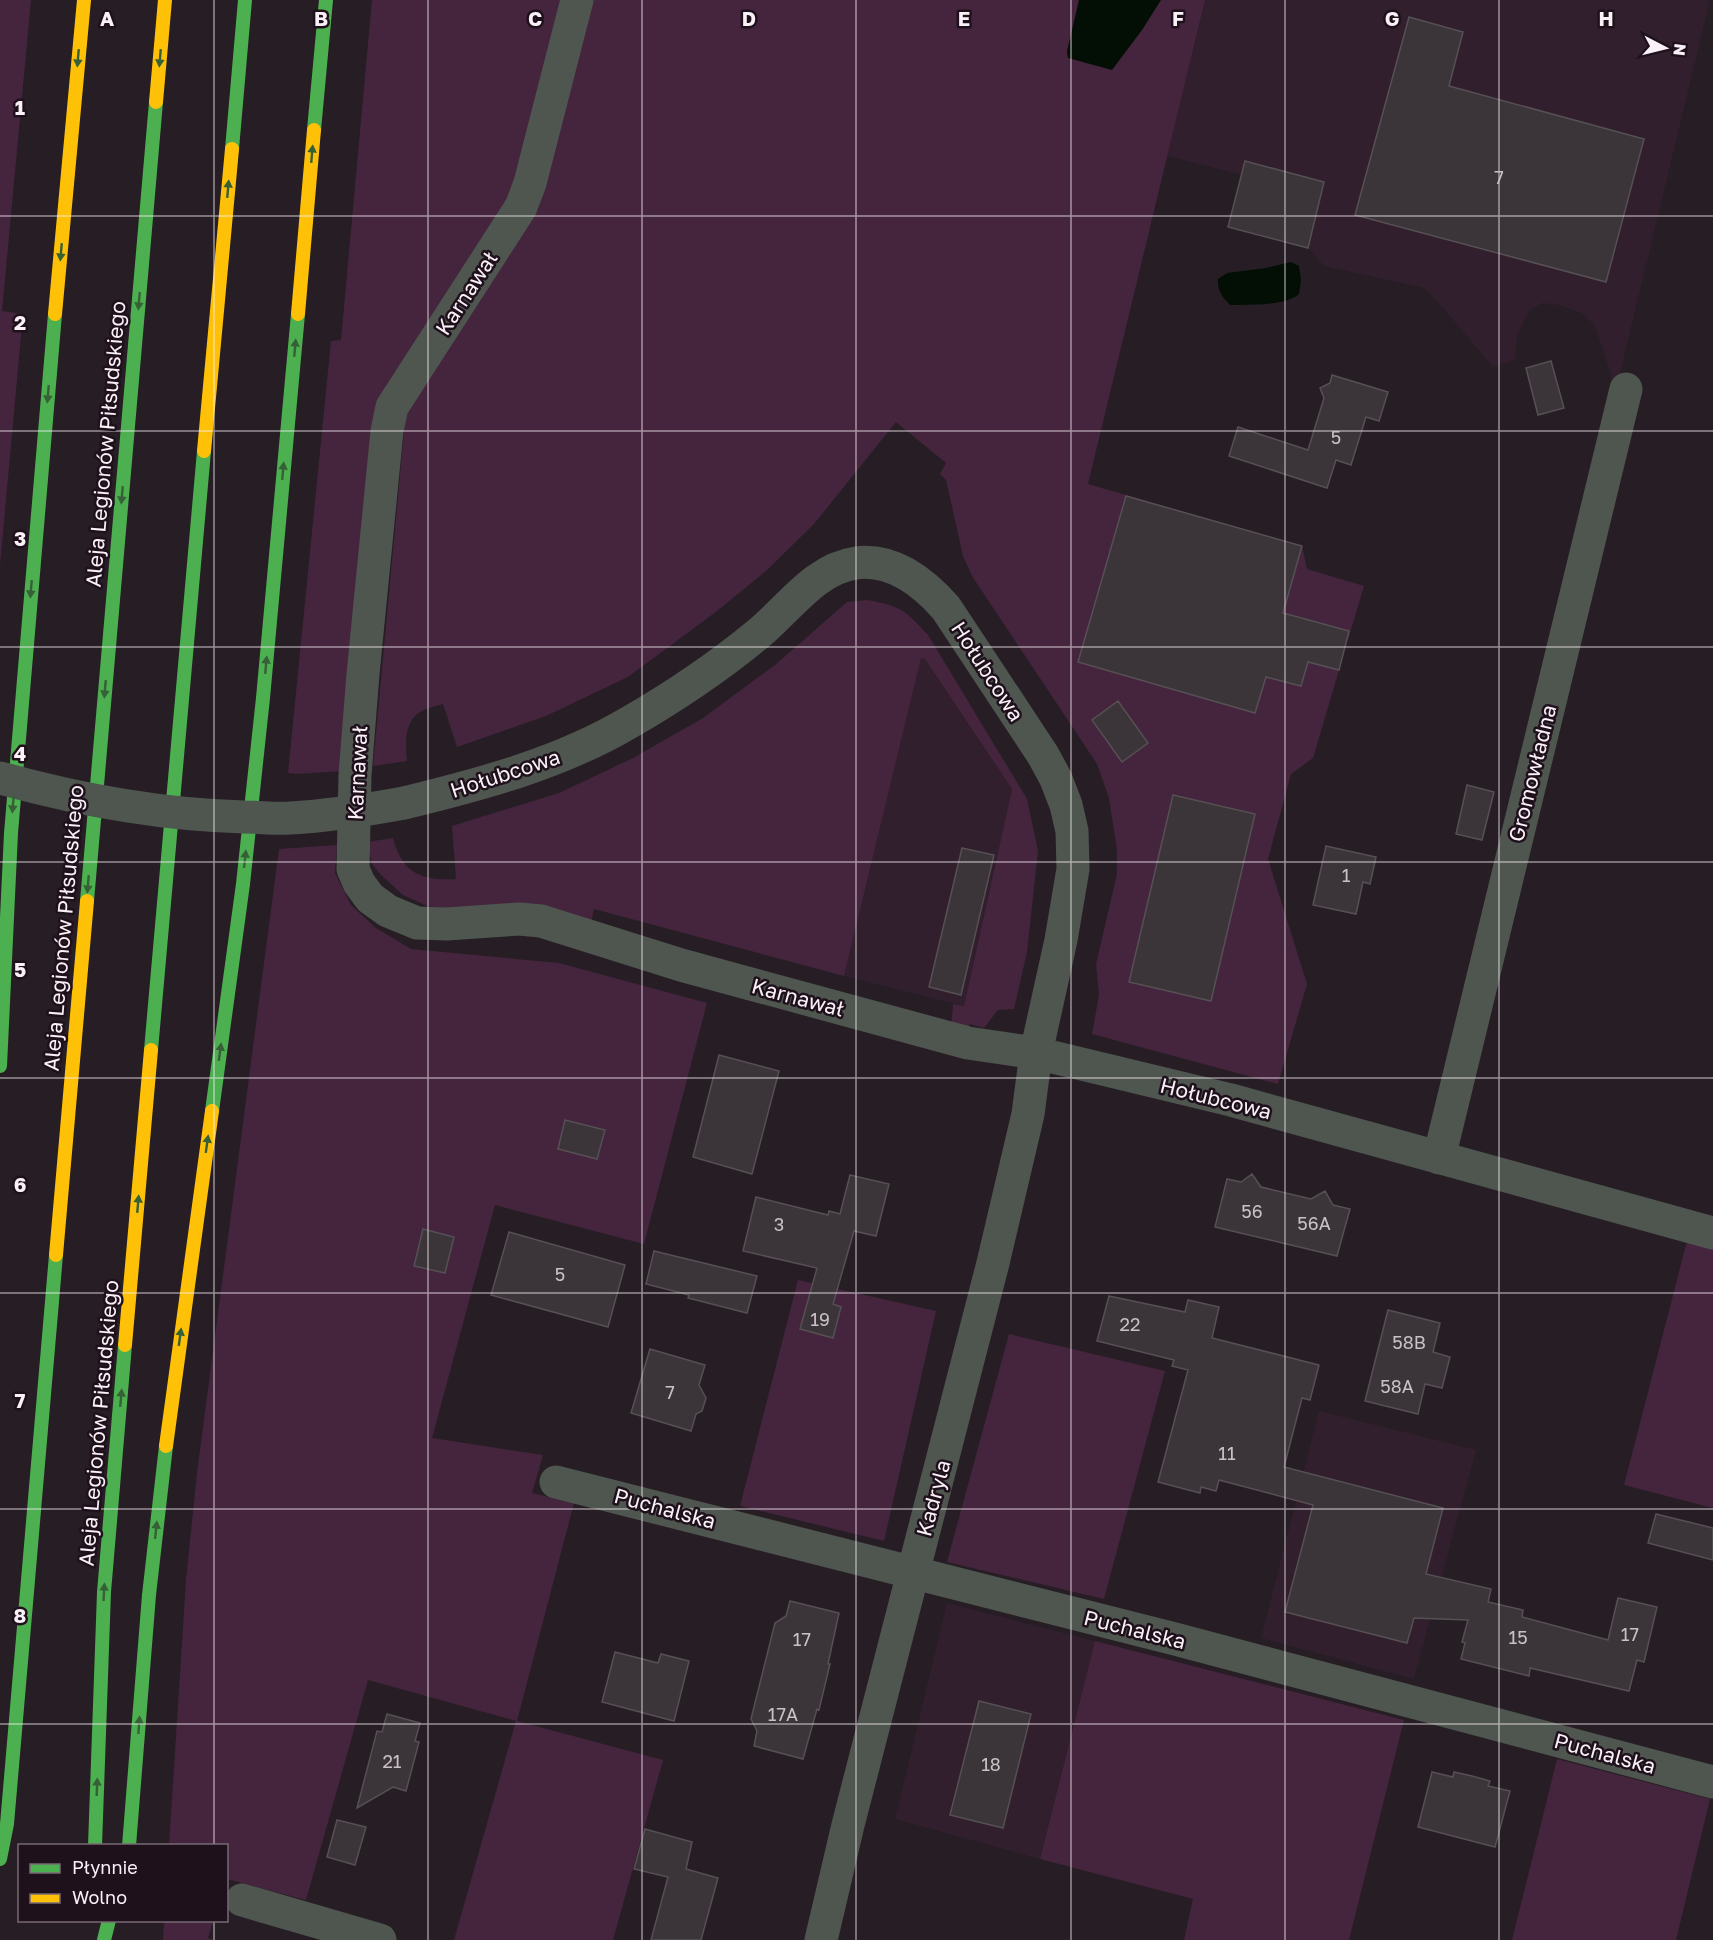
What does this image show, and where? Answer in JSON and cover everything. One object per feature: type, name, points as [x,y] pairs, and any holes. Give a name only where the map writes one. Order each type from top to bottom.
[{"type":"highway","points":[[0,1066],[12,821],[36,524],[84,0]]},
{"type":"highway","name":"Aleja Legionów Piłsudskiego","points":[[0,1859],[7,1824],[165,0]]},
{"type":"highway","name":"Aleja Legionów Piłsudskiego","points":[[95,1844],[104,1592],[245,0]]},
{"type":"highway","points":[[129,1844],[149,1595],[161,1490],[243,884],[326,0]]},
{"type":"highway","points":[[104,1940],[108,1922]]},
{"type":"street","name":"Karnawał","points":[[577,0],[530,183],[521,207],[392,406],[386,442],[355,775],[354,869],[359,883],[370,898],[388,911],[417,923],[447,924],[519,919],[541,921],[681,965],[968,1043],[1036,1053]]},
{"type":"street","name":"Gromowładna","points":[[1439,1158],[1626,389]]},
{"type":"street","name":"Hołubcowa","points":[[0,777],[29,786],[118,805],[209,816],[288,818],[350,812],[404,803],[482,784],[554,759],[628,723],[704,676],[759,633],[806,588],[836,569],[856,563],[877,564],[903,571],[927,586],[946,608],[1043,755],[1066,805],[1072,831],[1073,869],[1061,939],[1036,1053],[1231,1100],[1713,1233]]},
{"type":"street","name":"Kadryla","points":[[821,1940],[848,1825],[993,1263],[1028,1113],[1036,1053]]},
{"type":"street","name":"Puchalska","points":[[556,1482],[1198,1645],[1713,1782]]},
{"type":"street","points":[[242,1900],[380,1940]]},
{"type":"shaded area","points":[[0,0],[31,0],[2,311],[23,314],[0,565]]},
{"type":"shaded area","points":[[372,0],[565,0],[523,163],[494,227],[385,403],[344,771],[296,774],[288,773],[331,341],[341,340]]},
{"type":"shaded area","points":[[593,0],[1205,0],[1088,484],[1302,546],[1307,569],[1364,586],[1313,758],[1291,774],[1268,859],[1307,984],[1278,1084],[1092,1034],[1099,995],[1096,964],[1117,874],[1117,850],[1109,798],[1097,764],[972,576],[963,556],[946,480],[940,474],[946,463],[896,422],[814,524],[766,571],[717,611],[628,677],[546,716],[457,747],[443,704],[428,708],[415,716],[408,728],[407,761],[373,766],[406,410],[538,210]]},
{"type":"shaded area","points":[[1079,0],[1161,0],[1112,70],[1068,58],[1067,51]]},
{"type":"shaded area","points":[[1205,0],[1710,0],[1616,390],[1595,326],[1582,313],[1559,305],[1542,303],[1528,312],[1517,336],[1515,360],[1493,367],[1424,288],[1324,266],[1308,248],[1324,182],[1246,161],[1242,175],[1167,156]]},
{"type":"shaded area","points":[[1291,262],[1299,266],[1301,280],[1299,294],[1293,298],[1266,304],[1230,305],[1219,290],[1218,279],[1227,273]]},
{"type":"shaded area","points":[[867,600],[888,604],[902,610],[928,635],[1027,799],[1038,851],[1027,952],[1014,1009],[998,1010],[984,1028],[970,1024],[966,1033],[951,1028],[953,1004],[964,1006],[1012,789],[925,659],[921,658],[844,976],[594,909],[590,927],[427,906],[403,895],[372,864],[367,842],[393,838],[402,859],[415,872],[433,878],[456,879],[452,826],[559,793],[633,758],[703,718],[775,665],[847,602]]},
{"type":"shaded area","points":[[921,657],[925,659],[1012,789],[964,1006],[844,976]]},
{"type":"shaded area","points":[[337,845],[335,873],[351,905],[376,928],[411,949],[559,963],[707,1003],[644,1244],[495,1205],[432,1438],[543,1455],[532,1493],[574,1503],[517,1721],[663,1760],[613,1940],[454,1940],[516,1721],[368,1680],[306,1900],[228,1879],[228,1844],[169,1844],[186,1580],[197,1473],[279,849]]},
{"type":"shaded area","points":[[1687,1241],[1713,1247],[1713,1508],[1624,1485]]},
{"type":"shaded area","points":[[798,1280],[936,1311],[884,1541],[740,1506]]},
{"type":"shaded area","points":[[1009,1334],[1165,1371],[1104,1599],[947,1562]]},
{"type":"shaded area","points":[[1319,1411],[1476,1450],[1414,1679],[1261,1638]]},
{"type":"shaded area","points":[[947,1603],[1095,1641],[1040,1859],[895,1819]]},
{"type":"shaded area","points":[[1095,1641],[1404,1720],[1349,1940],[1184,1940],[1193,1899],[1040,1859]]},
{"type":"shaded area","points":[[1557,1759],[1710,1799],[1676,1940],[1512,1940]]},
{"type":"shaded area","points":[[164,1922],[213,1922],[208,1938],[214,1940],[163,1940]]},
{"type":"building","points":[[1409,17],[1463,32],[1449,86],[1644,139],[1606,282],[1355,215]]},
{"type":"building","points":[[1245,161],[1324,182],[1308,248],[1228,227]]},
{"type":"building","points":[[1551,361],[1564,408],[1538,415],[1526,368]]},
{"type":"building","points":[[1332,375],[1388,392],[1379,421],[1366,417],[1351,465],[1336,460],[1327,488],[1229,456],[1238,427],[1308,450],[1324,398],[1320,388],[1330,383]]},
{"type":"building","points":[[1126,496],[1302,546],[1283,613],[1349,631],[1339,670],[1308,662],[1301,686],[1266,677],[1255,713],[1078,662]]},
{"type":"building","points":[[1118,701],[1148,743],[1122,762],[1092,720]]},
{"type":"building","points":[[1467,785],[1494,792],[1482,840],[1456,834]]},
{"type":"building","points":[[1173,795],[1255,814],[1211,1001],[1129,982]]},
{"type":"building","points":[[1326,846],[1376,857],[1370,884],[1363,882],[1356,914],[1313,905]]},
{"type":"building","points":[[962,848],[994,855],[961,995],[929,987]]},
{"type":"building","points":[[719,1055],[779,1071],[752,1174],[693,1157]]},
{"type":"building","points":[[565,1120],[605,1130],[597,1159],[558,1149]]},
{"type":"building","points":[[1252,1174],[1261,1187],[1311,1199],[1325,1191],[1333,1205],[1350,1209],[1337,1256],[1215,1227],[1227,1179],[1241,1182]]},
{"type":"building","points":[[850,1175],[889,1184],[876,1236],[854,1231],[833,1304],[841,1307],[833,1338],[800,1329],[817,1268],[743,1251],[756,1197],[828,1215],[829,1211],[840,1214]]},
{"type":"building","points":[[423,1229],[454,1237],[445,1273],[414,1266]]},
{"type":"building","points":[[509,1232],[625,1265],[608,1327],[491,1295]]},
{"type":"building","points":[[654,1251],[757,1276],[747,1313],[688,1298],[689,1295],[646,1284]]},
{"type":"building","points":[[1109,1296],[1185,1312],[1188,1300],[1219,1307],[1212,1338],[1319,1365],[1310,1400],[1302,1398],[1284,1467],[1443,1508],[1426,1574],[1491,1589],[1488,1602],[1523,1610],[1522,1617],[1608,1640],[1618,1598],[1657,1607],[1644,1662],[1637,1660],[1629,1691],[1530,1668],[1529,1676],[1461,1659],[1465,1643],[1462,1642],[1468,1620],[1414,1618],[1407,1643],[1285,1612],[1313,1505],[1219,1480],[1216,1491],[1201,1487],[1200,1493],[1158,1482],[1188,1370],[1172,1366],[1174,1360],[1097,1341]]},
{"type":"building","points":[[1388,1310],[1440,1323],[1433,1352],[1450,1357],[1442,1388],[1425,1384],[1418,1414],[1365,1401]]},
{"type":"building","points":[[650,1349],[705,1365],[699,1385],[706,1398],[702,1411],[696,1414],[691,1431],[631,1413]]},
{"type":"building","points":[[1656,1514],[1713,1528],[1713,1560],[1648,1543]]},
{"type":"building","points":[[790,1601],[839,1613],[819,1710],[817,1709],[803,1759],[754,1746],[757,1731],[751,1719],[775,1623],[786,1616]]},
{"type":"building","points":[[615,1652],[658,1663],[661,1654],[689,1661],[674,1721],[602,1702]]},
{"type":"building","points":[[979,1701],[1031,1714],[1003,1828],[950,1815]]},
{"type":"building","points":[[387,1714],[420,1723],[415,1741],[419,1742],[406,1791],[393,1787],[357,1808],[377,1731],[382,1732]]},
{"type":"building","points":[[1432,1772],[1453,1777],[1454,1772],[1472,1776],[1490,1781],[1488,1786],[1510,1791],[1495,1847],[1418,1827]]},
{"type":"building","points":[[337,1820],[366,1827],[355,1865],[327,1857]]},
{"type":"building","points":[[645,1829],[692,1842],[686,1869],[718,1878],[701,1940],[651,1940],[668,1877],[634,1869]]},
{"type":"traffic: fast","points":[[232,149],[245,0]]},
{"type":"traffic: fast","points":[[314,130],[326,0]]},
{"type":"traffic: fast","points":[[87,901],[156,102]]},
{"type":"traffic: fast","points":[[0,1066],[11,833],[55,314]]},
{"type":"traffic: fast","points":[[212,1111],[243,884],[263,698],[298,314]]},
{"type":"traffic: fast","points":[[151,1050],[204,451]]},
{"type":"traffic: fast","points":[[0,1859],[7,1824],[56,1255]]},
{"type":"traffic: fast","points":[[95,1844],[104,1592],[125,1345]]},
{"type":"traffic: fast","points":[[129,1844],[149,1595],[166,1446]]},
{"type":"traffic: fast","points":[[104,1940],[108,1922]]},
{"type":"traffic: slow","points":[[55,314],[84,0]]},
{"type":"traffic: slow","points":[[156,102],[165,0]]},
{"type":"traffic: slow","points":[[298,314],[314,130]]},
{"type":"traffic: slow","points":[[204,451],[232,149]]},
{"type":"traffic: slow","points":[[56,1255],[87,901]]},
{"type":"traffic: slow","points":[[125,1345],[151,1050]]},
{"type":"traffic: slow","points":[[166,1446],[212,1111]]}]
